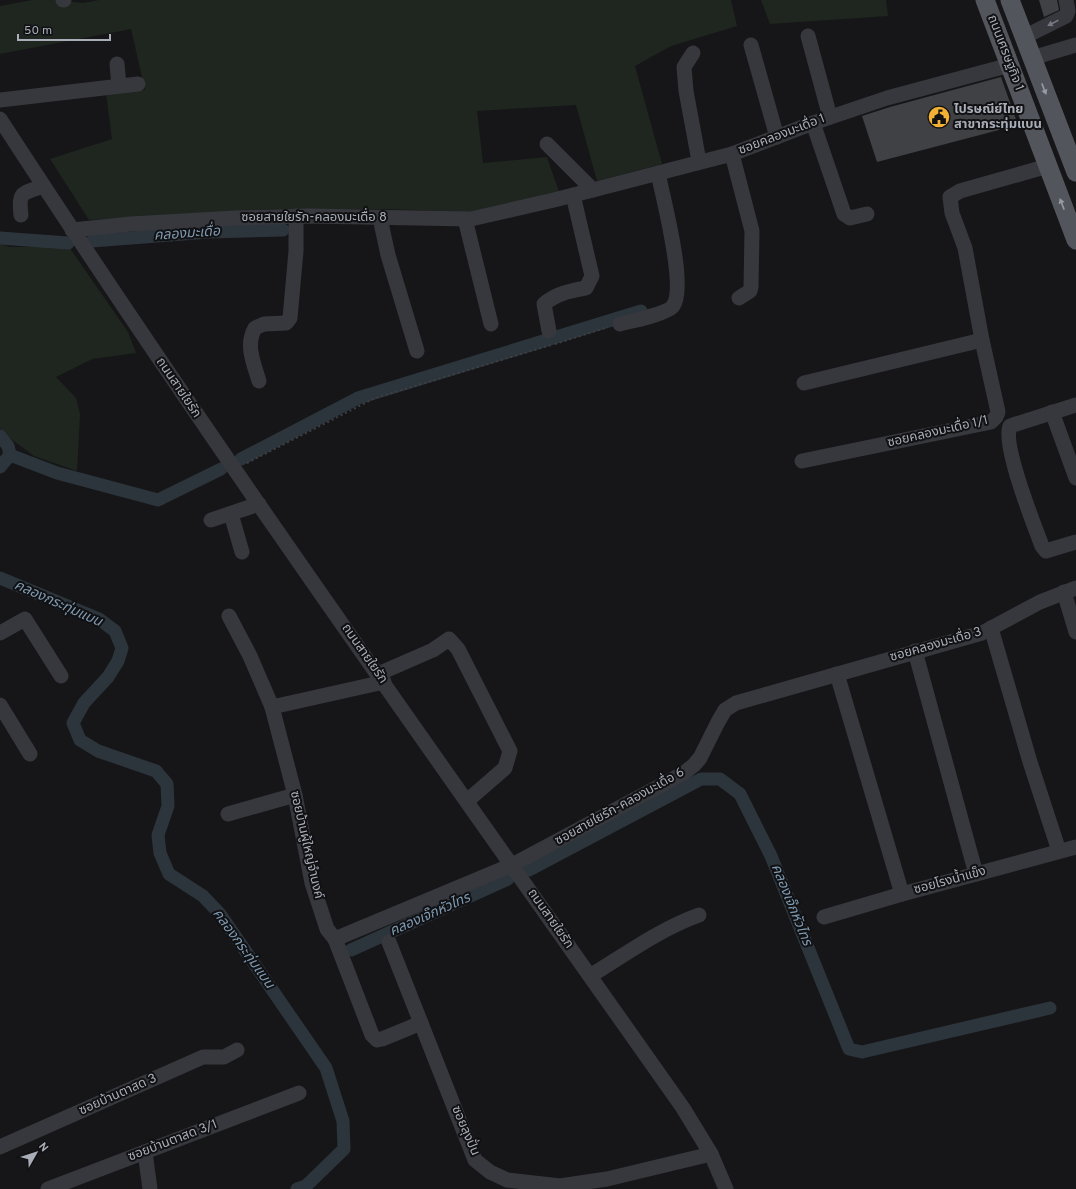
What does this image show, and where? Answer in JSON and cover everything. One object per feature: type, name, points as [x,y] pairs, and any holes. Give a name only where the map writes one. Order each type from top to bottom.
[{"type":"main road","name":"ถนนเศรษฐกิจ 1","points":[[985,0],[1076,240]]},
{"type":"main road","name":"ถนนเศรษฐกิจ 1","points":[[1013,1],[1024,37],[1076,172]]},
{"type":"street","points":[[1024,37],[1066,16],[1068,11],[1066,0]]},
{"type":"street","points":[[808,36],[830,117]]},
{"type":"street","points":[[1032,58],[1076,45]]},
{"type":"street","points":[[751,46],[777,138]]},
{"type":"street","points":[[693,53],[684,67],[686,92],[699,161]]},
{"type":"street","points":[[117,64],[119,86]]},
{"type":"street","name":"ซอยคลองมะเดื่อ 1","points":[[554,200],[699,161],[732,154],[813,123],[887,98],[1010,65]]},
{"type":"street","points":[[0,100],[138,84]]},
{"type":"street","name":"ถนนสายใยรัก","points":[[0,119],[179,390],[683,1108],[711,1154],[726,1189]]},
{"type":"street","points":[[813,123],[844,214],[850,218],[867,214]]},
{"type":"street","points":[[547,144],[593,190]]},
{"type":"street","points":[[732,154],[752,231],[751,287],[750,291],[739,298]]},
{"type":"street","name":"ซอยคลองมะเดื่อ 1/1","points":[[802,461],[940,433],[994,420],[998,412],[982,340],[965,248],[952,213],[950,197],[960,191],[1048,166]]},
{"type":"street","points":[[620,324],[665,312],[672,306],[676,296],[677,268],[658,173]]},
{"type":"street","points":[[21,215],[19,200],[22,195],[44,186]]},
{"type":"street","points":[[549,331],[544,304],[552,298],[565,292],[586,288],[592,276],[573,195]]},
{"type":"street","name":"ซอยสายใยรัก-คลองมะเดื่อ 8","points":[[72,230],[93,227],[191,220],[296,216],[465,220],[554,200]]},
{"type":"street","points":[[259,381],[250,351],[252,333],[255,328],[264,324],[279,322],[286,323],[290,318],[296,251],[296,216]]},
{"type":"street","points":[[380,218],[388,255],[417,351]]},
{"type":"street","points":[[465,220],[491,324]]},
{"type":"street","points":[[804,383],[982,340]]},
{"type":"street","points":[[1076,405],[1010,426],[1009,432],[1012,455],[1021,488],[1044,550],[1046,551],[1076,542]]},
{"type":"street","points":[[1052,412],[1076,478]]},
{"type":"street","points":[[211,520],[259,504]]},
{"type":"street","points":[[231,514],[242,552]]},
{"type":"street","points":[[1070,590],[1076,632]]},
{"type":"street","name":"ซอยคลองมะเดื่อ 3","points":[[837,674],[982,633],[1040,602],[1070,590]]},
{"type":"street","name":"ซอยบ้านผู้ใหญ่จำนงค์","points":[[229,616],[250,656],[272,707],[295,795],[312,882],[327,929],[336,939],[372,1035],[376,1040],[382,1039],[421,1023]]},
{"type":"street","points":[[0,633],[25,619],[61,676]]},
{"type":"street","points":[[991,628],[1030,762],[1059,851]]},
{"type":"street","points":[[272,707],[381,678],[449,639],[458,649],[510,752],[505,768],[467,801]]},
{"type":"street","points":[[915,651],[976,874]]},
{"type":"street","points":[[837,674],[902,894]]},
{"type":"street","name":"ซอยสายใยรัก-คลองมะเดื่อ 6","points":[[512,865],[684,773],[700,758],[725,710],[736,703],[837,674]]},
{"type":"street","points":[[0,705],[30,754]]},
{"type":"street","points":[[228,814],[295,795]]},
{"type":"street","name":"ซอยโรงน้ำแข็ง","points":[[824,917],[902,894],[1076,847]]},
{"type":"street","points":[[336,939],[512,865]]},
{"type":"street","points":[[590,976],[678,922],[699,915]]},
{"type":"street","name":"ซอยลุงปั่น","points":[[389,942],[475,1160],[490,1172],[508,1180],[560,1186],[607,1179],[711,1154]]},
{"type":"street","name":"ซอยบ้านตาสด 3","points":[[0,1147],[203,1057],[224,1057],[237,1050]]},
{"type":"street","name":"ซอยบ้านตาสด 3/1","points":[[48,1189],[299,1093]]},
{"type":"street","points":[[144,1152],[150,1189]]},
{"type":"path","points":[[235,469],[375,398],[620,324]]},
{"type":"shaded area","points":[[32,0],[55,0],[83,3],[99,0],[731,0],[737,26],[671,46],[635,66],[662,164],[597,181],[576,105],[477,111],[483,163],[547,157],[559,192],[472,212],[383,209],[274,209],[89,220],[50,159],[112,139],[106,93],[145,90],[131,29],[0,54],[0,6]]},
{"type":"shaded area","points":[[761,0],[886,0],[888,16],[770,24]]},
{"type":"shaded area","points":[[0,244],[10,247],[69,247],[128,332],[136,353],[92,359],[56,377],[76,398],[80,414],[77,471],[34,456],[11,439],[0,428]]},
{"type":"building","points":[[1039,0],[1057,0],[1059,10],[1044,17]]},
{"type":"building","name":"ไปรษณีย์ไทย สาขากระทุ่มแบน","points":[[1001,77],[1018,125],[877,162],[862,116]]},
{"type":"waterway","name":"คลองมะเดื่อ","points":[[92,241],[209,232],[283,230]]},
{"type":"waterway","name":"คลองมะเดื่อ","points":[[0,238],[68,243]]},
{"type":"waterway","points":[[241,459],[358,398],[641,311]]},
{"type":"waterway","name":"คลองกระทุ่มแบน","points":[[0,436],[8,446],[10,455],[0,467]]},
{"type":"waterway","points":[[10,455],[57,473],[158,500],[221,469]]},
{"type":"waterway","name":"คลองกระทุ่มแบน","points":[[0,578],[99,619],[115,631],[122,648],[118,661],[108,677],[84,703],[73,723],[80,740],[98,751],[156,771],[167,784],[168,806],[158,835],[160,853],[169,874],[203,896],[220,914],[326,1068],[343,1121],[344,1149],[306,1186],[297,1189]]},
{"type":"waterway","name":"คลองเจ๊กหัวไทร","points":[[529,870],[701,779],[720,779],[740,794],[771,856],[849,1049],[862,1052],[1050,1008]]},
{"type":"waterway","name":"คลองเจ๊กหัวไทร","points":[[351,950],[508,879]]},
{"type":"place","name":"ไปรษณีย์ไทย สาขากระทุ่มแบน","points":[[939,117]]}]
